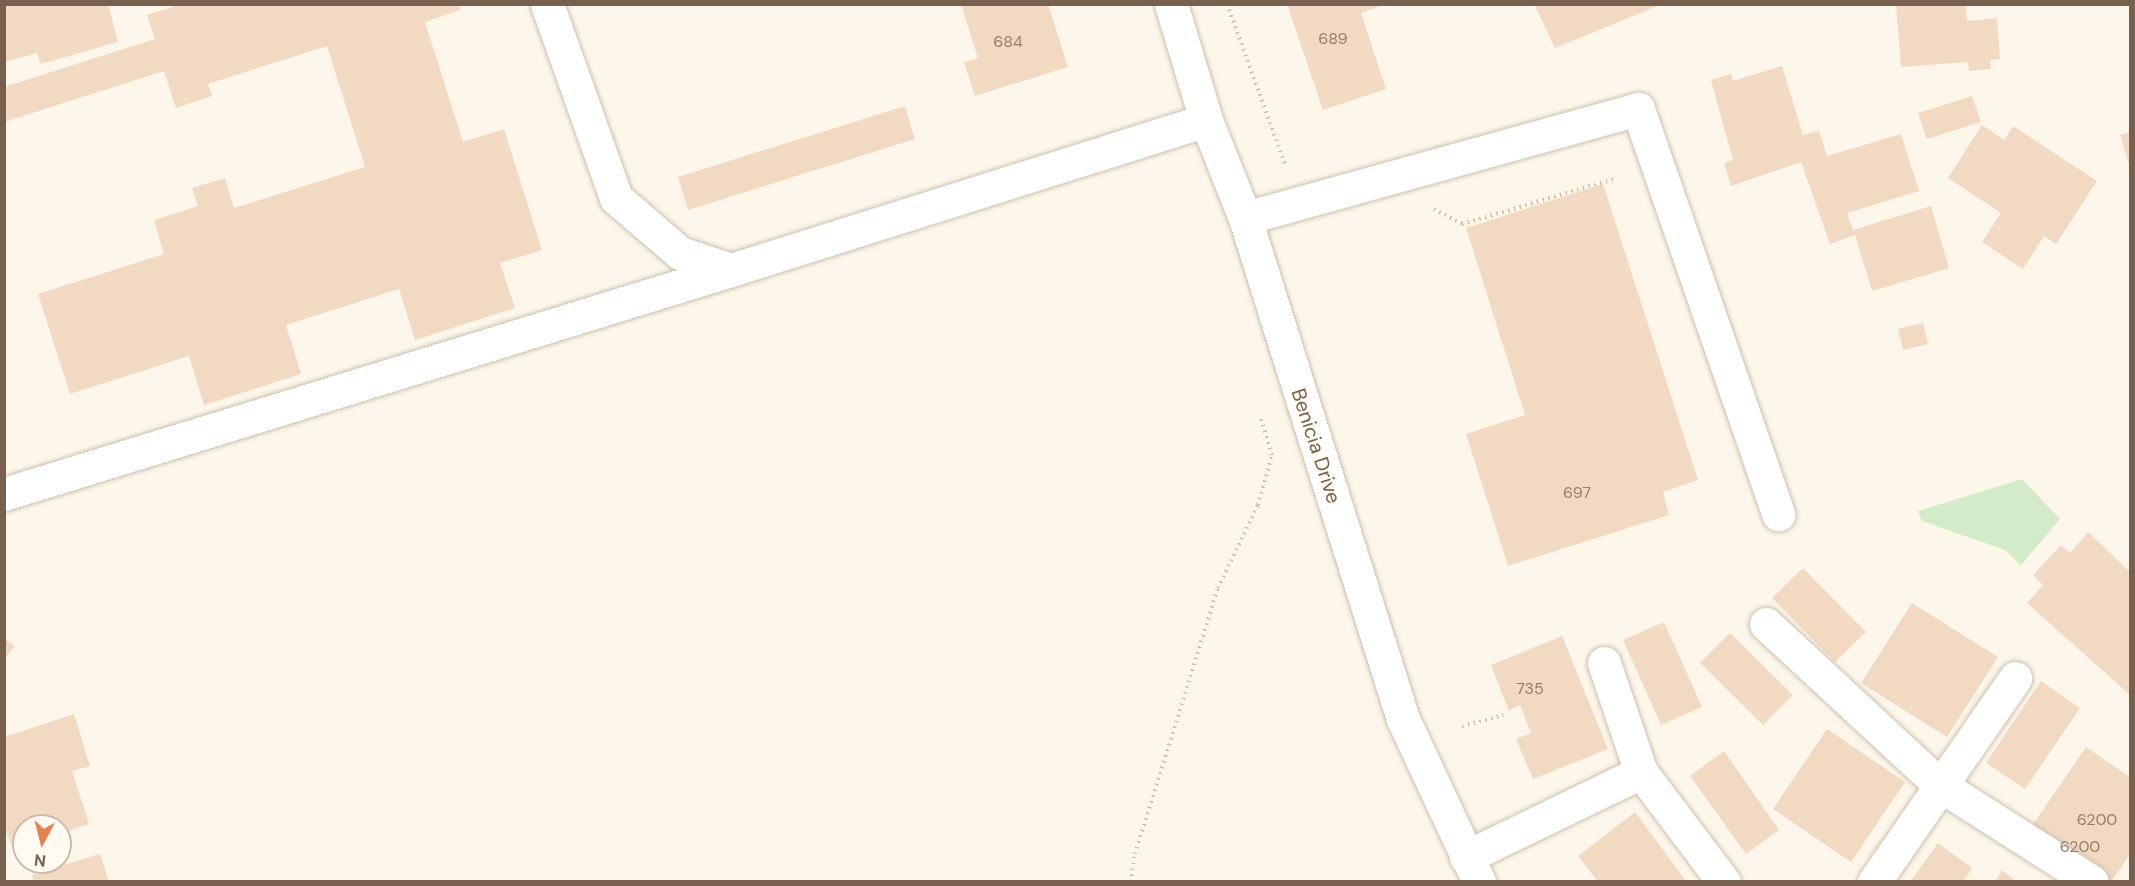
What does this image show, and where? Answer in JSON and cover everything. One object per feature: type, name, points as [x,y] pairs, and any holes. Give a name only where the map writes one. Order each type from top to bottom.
[{"type":"street","points":[[547,4],[616,198],[680,253],[730,270]]},
{"type":"street","name":"Benicia Drive","points":[[1172,4],[1206,120],[1245,218],[1403,719],[1472,869]]},
{"type":"street","points":[[1245,218],[1638,110],[1778,514]]},
{"type":"street","points":[[4,494],[730,270],[1206,120]]},
{"type":"street","points":[[1766,624],[1940,785],[2092,882]]},
{"type":"street","points":[[1604,663],[1641,772],[1724,882]]},
{"type":"street","points":[[1874,882],[2015,678]]},
{"type":"street","points":[[1472,869],[1641,772]]},
{"type":"path","points":[[1227,4],[1286,168]]},
{"type":"path","points":[[1425,205],[1462,224],[1658,166]]},
{"type":"path","points":[[1131,882],[1218,588],[1258,505],[1272,455],[1259,412]]},
{"type":"path","points":[[1462,726],[1504,715]]},
{"type":"green space","points":[[2022,479],[2060,519],[2021,565],[2005,550],[1922,521],[1918,511]]},
{"type":"building","points":[[4,4],[108,4],[118,42],[41,64],[37,53],[4,62]]},
{"type":"building","points":[[182,4],[459,4],[460,10],[425,22],[463,142],[504,129],[542,250],[500,263],[515,308],[415,340],[399,289],[286,325],[301,374],[204,405],[189,356],[70,394],[38,294],[164,254],[154,220],[198,206],[192,188],[225,178],[234,208],[365,167],[327,46],[208,84],[212,96],[176,108],[164,71],[4,122],[4,87],[155,39],[147,15]]},
{"type":"building","points":[[961,4],[1048,4],[1068,67],[975,96],[964,62],[978,58]]},
{"type":"building","points":[[1287,4],[1385,4],[1361,13],[1386,89],[1323,110]]},
{"type":"building","points":[[1534,4],[1660,4],[1660,5],[1555,48]]},
{"type":"building","points":[[1896,4],[1966,4],[1967,21],[1997,18],[2000,59],[1990,60],[1991,69],[1969,71],[1968,62],[1901,67]]},
{"type":"building","points":[[1782,66],[1803,135],[1819,131],[1827,156],[1901,134],[1919,191],[1847,213],[1853,230],[1931,206],[1949,268],[1872,291],[1855,235],[1830,244],[1801,162],[1731,186],[1724,163],[1733,160],[1711,80],[1731,74],[1733,81]]},
{"type":"building","points":[[1972,96],[1981,122],[1927,139],[1918,113]]},
{"type":"building","points":[[905,106],[915,139],[688,210],[678,177]]},
{"type":"building","points":[[1982,125],[2004,140],[2013,126],[2097,181],[2056,244],[2044,236],[2023,269],[1982,242],[2001,213],[1948,178]]},
{"type":"building","points":[[2130,132],[2130,168],[2120,135]]},
{"type":"building","points":[[1603,184],[1698,480],[1663,492],[1669,515],[1508,566],[1466,434],[1525,415],[1466,228]]},
{"type":"building","points":[[1923,323],[1928,344],[1903,350],[1898,329]]},
{"type":"building","points":[[2088,532],[2130,572],[2130,695],[2027,603],[2043,585],[2033,575],[2061,545],[2070,553]]},
{"type":"building","points":[[1803,568],[1866,632],[1835,662],[1772,598]]},
{"type":"building","points":[[1912,603],[1998,657],[1947,737],[1861,683]]},
{"type":"building","points":[[1664,622],[1702,707],[1661,725],[1623,640]]},
{"type":"building","points":[[1730,633],[1793,695],[1763,725],[1700,663]]},
{"type":"building","points":[[1562,636],[1608,749],[1533,779],[1516,739],[1531,733],[1520,705],[1509,711],[1491,665]]},
{"type":"building","points":[[4,638],[15,646],[4,659]]},
{"type":"building","points":[[2041,681],[2080,708],[2025,789],[1986,763]]},
{"type":"building","points":[[74,714],[90,766],[72,771],[89,824],[72,830],[72,814],[12,814],[12,847],[4,825],[4,737]]},
{"type":"building","points":[[1827,729],[1905,782],[1851,862],[1773,809]]},
{"type":"building","points":[[2086,747],[2130,777],[2130,854],[2111,882],[2076,882],[2032,826]]},
{"type":"building","points":[[1724,751],[1779,830],[1746,854],[1690,776]]},
{"type":"building","points":[[1635,812],[1687,882],[1598,882],[1578,856]]},
{"type":"building","points":[[1938,843],[1972,868],[1963,882],[1910,882]]},
{"type":"building","points":[[100,854],[109,882],[34,882],[32,875],[35,874],[72,874],[72,863]]},
{"type":"building","points":[[2002,870],[2017,882],[1995,882]]}]
